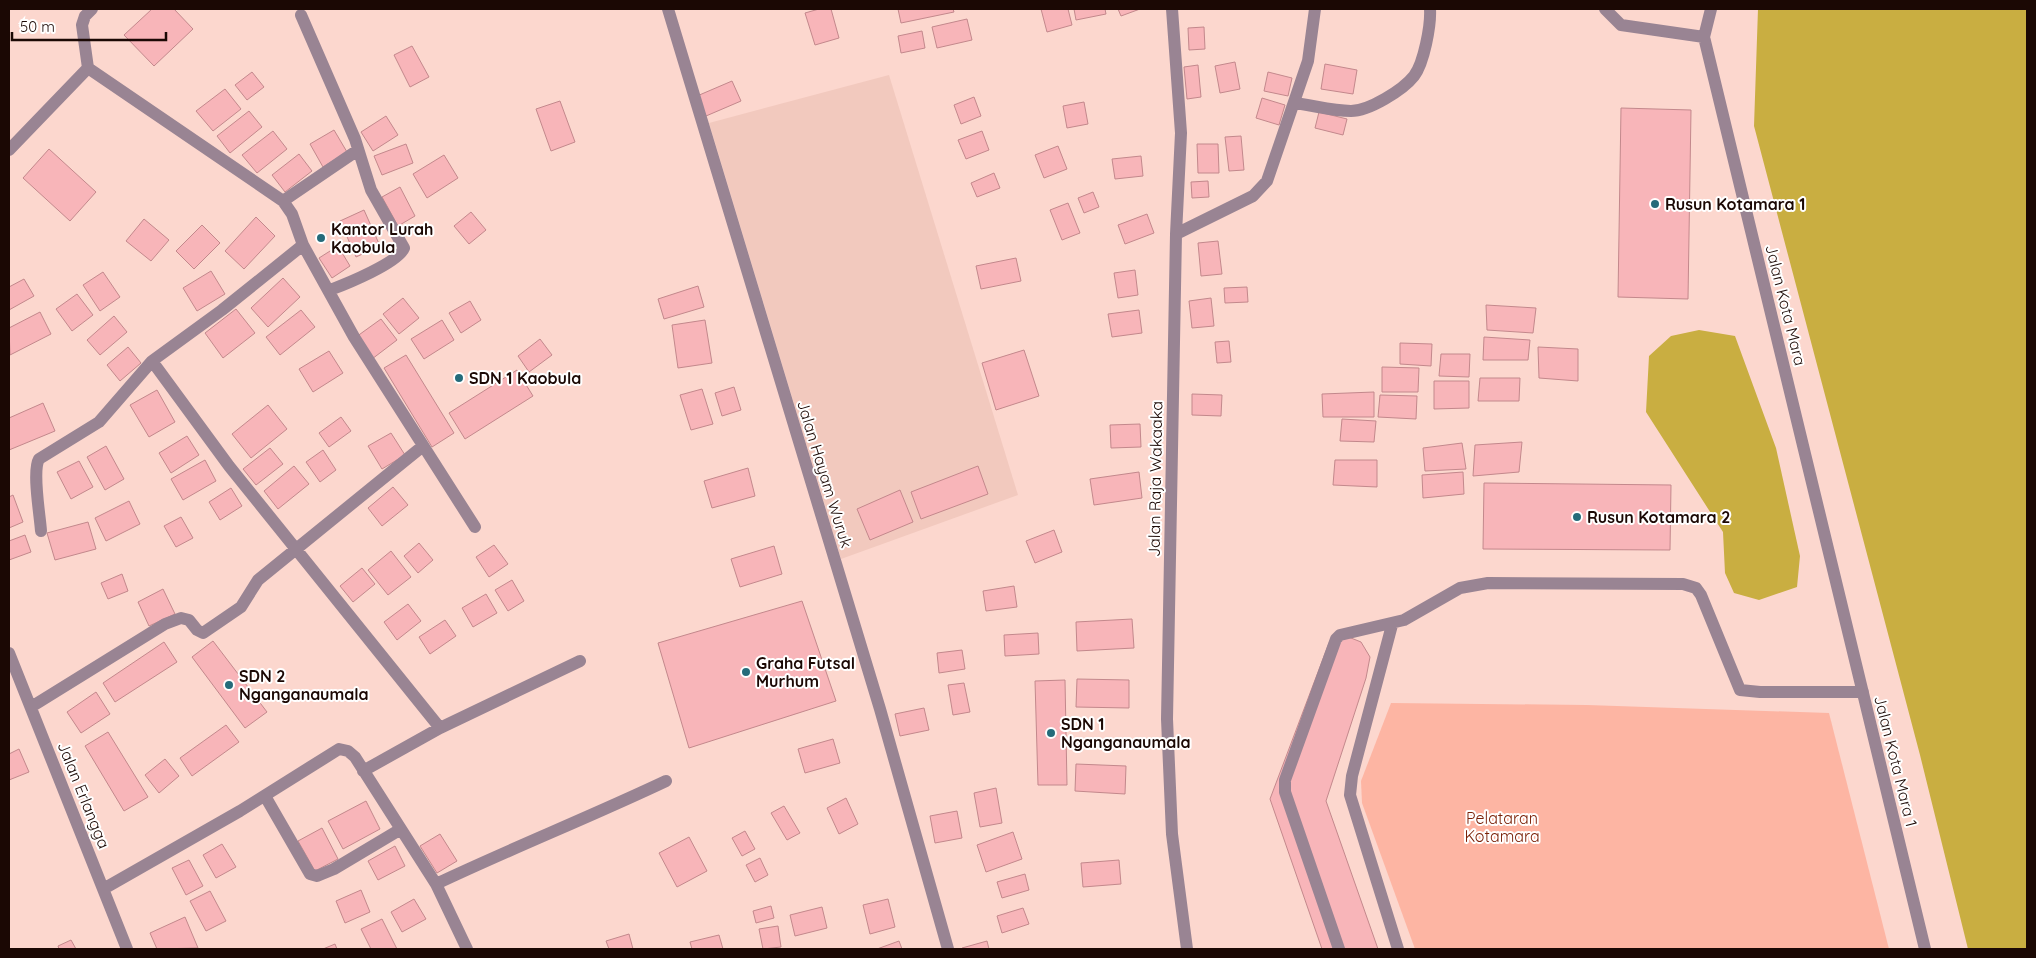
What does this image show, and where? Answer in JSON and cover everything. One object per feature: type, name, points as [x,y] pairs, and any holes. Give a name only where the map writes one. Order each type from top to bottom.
[{"type":"street","points":[[92,9],[85,16],[82,25],[88,68],[283,201],[292,214],[303,245],[330,290],[354,337],[475,527]]},
{"type":"street","name":"Jalan Hayam Wuruk","points":[[668,9],[880,709],[948,949]]},
{"type":"street","name":"Jalan Raja Wakaaka","points":[[1172,9],[1180,133],[1176,234],[1167,719],[1172,834],[1186,949]]},
{"type":"street","points":[[1176,234],[1253,196],[1267,181],[1308,61],[1315,9]]},
{"type":"street","points":[[1294,103],[1352,111],[1372,108],[1414,76],[1422,58],[1431,18],[1430,9]]},
{"type":"street","points":[[1605,9],[1621,25],[1704,37]]},
{"type":"street","name":"Jalan Kota Mara","points":[[1711,9],[1704,37],[1836,581]]},
{"type":"street","points":[[301,15],[319,52],[358,150],[371,190],[404,248],[402,253],[349,284],[330,290]]},
{"type":"street","points":[[9,150],[88,68]]},
{"type":"street","points":[[283,201],[358,150]]},
{"type":"street","points":[[41,531],[36,478],[36,465],[39,459],[99,422],[152,361],[222,310],[303,245]]},
{"type":"street","points":[[152,361],[229,466],[440,728]]},
{"type":"street","points":[[31,707],[165,624],[181,618],[189,620],[197,630],[203,633],[210,630],[242,607],[247,594],[258,580],[423,446]]},
{"type":"street","name":"Jalan Kota Mara 1","points":[[1836,581],[1925,949]]},
{"type":"street","points":[[1339,949],[1285,792],[1285,780],[1336,639],[1344,633],[1392,624],[1413,616],[1460,588],[1488,583],[1684,584],[1696,588],[1701,595],[1740,690],[1760,692],[1863,692]]},
{"type":"street","points":[[1392,624],[1352,776],[1350,795],[1398,949]]},
{"type":"street","name":"Jalan Erlangga","points":[[9,653],[105,888],[127,949]]},
{"type":"street","points":[[363,772],[440,728],[580,661]]},
{"type":"street","points":[[105,888],[264,796],[339,750],[348,751],[355,757],[436,884],[467,949]]},
{"type":"street","points":[[436,884],[532,839],[593,816],[666,780]]},
{"type":"street","points":[[264,796],[310,874],[317,876],[334,870],[401,830]]},
{"type":"shaded area","points":[[1758,9],[2027,9],[2027,949],[1968,949],[1920,755],[1754,126]]},
{"type":"shaded area","points":[[889,75],[1018,495],[841,559],[709,123]]},
{"type":"shaded area","points":[[1699,330],[1735,336],[1776,448],[1800,556],[1797,587],[1759,600],[1734,593],[1725,573],[1723,532],[1646,412],[1649,356],[1671,336]]},
{"type":"green space","name":"Pelataran Kotamara","points":[[1391,703],[1587,705],[1829,713],[1889,949],[1415,949],[1362,803],[1361,781]]},
{"type":"building","points":[[152,9],[174,9],[193,29],[154,66],[124,35]]},
{"type":"building","points":[[819,9],[831,9],[839,38],[815,45],[805,13]]},
{"type":"building","points":[[898,9],[953,9],[954,12],[901,23]]},
{"type":"building","points":[[1041,9],[1068,9],[1072,25],[1047,32]]},
{"type":"building","points":[[1074,9],[1105,9],[1106,14],[1076,20]]},
{"type":"building","points":[[1118,9],[1140,9],[1121,16]]},
{"type":"building","points":[[967,19],[972,40],[937,48],[932,27]]},
{"type":"building","points":[[1204,27],[1205,49],[1189,50],[1188,28]]},
{"type":"building","points":[[922,31],[925,48],[901,53],[898,36]]},
{"type":"building","points":[[412,46],[429,77],[410,87],[394,55]]},
{"type":"building","points":[[1235,62],[1240,89],[1220,93],[1215,66]]},
{"type":"building","points":[[1325,64],[1357,70],[1353,94],[1321,89]]},
{"type":"building","points":[[1198,65],[1201,97],[1187,99],[1184,67]]},
{"type":"building","points":[[252,72],[264,87],[247,100],[235,85]]},
{"type":"building","points":[[1268,72],[1292,78],[1288,96],[1264,91]]},
{"type":"building","points":[[732,81],[741,101],[706,116],[697,96]]},
{"type":"building","points":[[225,89],[241,109],[213,131],[196,111]]},
{"type":"building","points":[[974,97],[981,116],[961,124],[954,105]]},
{"type":"building","points":[[1262,98],[1285,105],[1279,125],[1256,118]]},
{"type":"building","points":[[560,101],[575,142],[551,151],[536,109]]},
{"type":"building","points":[[1084,102],[1088,124],[1067,128],[1063,106]]},
{"type":"building","name":"Rusun Kotamara 1","points":[[1621,108],[1691,110],[1688,299],[1618,297]]},
{"type":"building","points":[[249,111],[262,127],[230,153],[217,136]]},
{"type":"building","points":[[1319,112],[1347,119],[1343,135],[1315,128]]},
{"type":"building","points":[[386,116],[398,135],[373,151],[361,132]]},
{"type":"building","points":[[334,130],[347,152],[323,167],[310,144]]},
{"type":"building","points":[[273,131],[287,149],[257,173],[242,155]]},
{"type":"building","points":[[982,131],[989,150],[966,159],[958,140]]},
{"type":"building","points":[[1241,136],[1244,170],[1229,171],[1225,137]]},
{"type":"building","points":[[406,144],[413,163],[382,175],[374,156]]},
{"type":"building","points":[[1197,144],[1218,144],[1219,173],[1198,173]]},
{"type":"building","points":[[1058,146],[1067,169],[1044,178],[1035,155]]},
{"type":"building","points":[[49,149],[96,192],[70,221],[23,178]]},
{"type":"building","points":[[299,154],[312,171],[285,192],[272,175]]},
{"type":"building","points":[[444,155],[458,178],[427,198],[413,174]]},
{"type":"building","points":[[1141,156],[1143,176],[1115,179],[1112,159]]},
{"type":"building","points":[[994,173],[1000,188],[977,197],[971,183]]},
{"type":"building","points":[[1208,181],[1209,197],[1192,198],[1191,182]]},
{"type":"building","points":[[400,187],[415,216],[398,226],[382,197]]},
{"type":"building","points":[[1093,192],[1099,207],[1084,213],[1078,198]]},
{"type":"building","points":[[1068,203],[1080,233],[1062,240],[1050,210]]},
{"type":"building","points":[[364,210],[380,246],[356,257],[340,221]]},
{"type":"building","points":[[471,212],[486,230],[469,244],[454,226]]},
{"type":"building","points":[[1147,214],[1154,233],[1125,244],[1118,225]]},
{"type":"building","points":[[256,217],[275,236],[244,269],[225,251]]},
{"type":"building","points":[[144,219],[169,240],[151,261],[126,241]]},
{"type":"building","points":[[202,225],[220,243],[194,269],[176,251]]},
{"type":"building","points":[[1218,241],[1222,274],[1201,276],[1198,243]]},
{"type":"building","points":[[338,246],[350,266],[332,278],[319,258]]},
{"type":"building","points":[[1016,258],[1021,281],[981,289],[976,266]]},
{"type":"building","points":[[1135,270],[1138,295],[1118,298],[1114,273]]},
{"type":"building","points":[[211,271],[225,294],[197,311],[183,288]]},
{"type":"building","points":[[103,272],[120,297],[100,311],[83,285]]},
{"type":"building","points":[[283,278],[300,297],[268,327],[251,308]]},
{"type":"building","points":[[24,279],[34,296],[9,310],[9,287]]},
{"type":"building","points":[[698,286],[704,307],[664,319],[658,299]]},
{"type":"building","points":[[1247,287],[1248,302],[1225,303],[1224,288]]},
{"type":"building","points":[[77,294],[93,315],[72,331],[56,309]]},
{"type":"building","points":[[403,298],[419,318],[399,334],[383,314]]},
{"type":"building","points":[[1211,298],[1214,326],[1192,328],[1189,301]]},
{"type":"building","points":[[470,301],[481,320],[461,333],[449,313]]},
{"type":"building","points":[[1486,305],[1536,308],[1533,333],[1487,330]]},
{"type":"building","points":[[236,309],[255,333],[223,358],[205,333]]},
{"type":"building","points":[[301,310],[315,327],[280,355],[266,337]]},
{"type":"building","points":[[1139,310],[1142,333],[1112,337],[1108,314]]},
{"type":"building","points":[[40,312],[51,334],[10,355],[9,328]]},
{"type":"building","points":[[114,316],[127,332],[100,355],[87,340]]},
{"type":"building","points":[[381,319],[397,340],[372,359],[356,337]]},
{"type":"building","points":[[442,320],[454,340],[424,359],[411,339]]},
{"type":"building","points":[[705,320],[712,363],[678,368],[672,325]]},
{"type":"building","points":[[1484,337],[1530,340],[1528,360],[1483,360]]},
{"type":"building","points":[[540,339],[552,355],[529,372],[518,356]]},
{"type":"building","points":[[1229,341],[1231,362],[1217,363],[1215,342]]},
{"type":"building","points":[[1400,343],[1432,344],[1431,366],[1400,364]]},
{"type":"building","points":[[128,347],[141,363],[120,381],[107,365]]},
{"type":"building","points":[[1538,347],[1578,349],[1578,381],[1539,378]]},
{"type":"building","points":[[1024,350],[1039,396],[996,410],[982,363]]},
{"type":"building","points":[[329,351],[343,373],[313,392],[299,369]]},
{"type":"building","points":[[1441,354],[1470,354],[1469,377],[1439,376]]},
{"type":"building","points":[[406,355],[454,433],[432,447],[384,368]]},
{"type":"building","points":[[1382,367],[1419,368],[1418,392],[1382,392]]},
{"type":"building","points":[[517,370],[533,396],[465,439],[449,413]]},
{"type":"building","points":[[1480,378],[1520,378],[1519,401],[1478,401]]},
{"type":"building","points":[[1434,381],[1469,381],[1469,408],[1434,409]]},
{"type":"building","points":[[734,387],[741,410],[722,416],[715,393]]},
{"type":"building","points":[[702,389],[713,424],[691,430],[680,395]]},
{"type":"building","points":[[157,390],[175,422],[149,437],[130,405]]},
{"type":"building","points":[[1374,392],[1374,417],[1323,417],[1322,394]]},
{"type":"building","points":[[1192,394],[1222,395],[1221,416],[1192,415]]},
{"type":"building","points":[[1380,395],[1417,396],[1416,419],[1378,417]]},
{"type":"building","points":[[43,403],[55,431],[9,450],[9,418]]},
{"type":"building","points":[[268,405],[287,429],[251,458],[232,434]]},
{"type":"building","points":[[341,417],[351,431],[329,447],[319,433]]},
{"type":"building","points":[[1342,419],[1376,421],[1374,442],[1340,441]]},
{"type":"building","points":[[1140,424],[1141,447],[1111,448],[1110,425]]},
{"type":"building","points":[[391,433],[405,455],[382,469],[368,446]]},
{"type":"building","points":[[187,436],[199,455],[171,473],[159,453]]},
{"type":"building","points":[[1522,442],[1519,472],[1473,476],[1475,445]]},
{"type":"building","points":[[1462,443],[1466,469],[1425,471],[1423,448]]},
{"type":"building","points":[[106,446],[124,479],[105,490],[87,457]]},
{"type":"building","points":[[270,448],[283,464],[256,485],[243,469]]},
{"type":"building","points":[[323,450],[336,470],[320,482],[306,462]]},
{"type":"building","points":[[205,460],[216,481],[183,500],[171,479]]},
{"type":"building","points":[[1335,460],[1377,460],[1377,487],[1333,485]]},
{"type":"building","points":[[79,461],[93,487],[71,499],[57,472]]},
{"type":"building","points":[[294,466],[309,484],[278,509],[264,491]]},
{"type":"building","points":[[978,466],[988,494],[921,519],[911,492]]},
{"type":"building","points":[[748,468],[755,496],[712,508],[704,481]]},
{"type":"building","points":[[1139,472],[1142,498],[1094,505],[1090,479]]},
{"type":"building","points":[[1463,472],[1464,494],[1423,498],[1422,475]]},
{"type":"building","name":"Rusun Kotamara 2","points":[[1484,483],[1671,485],[1670,550],[1483,549]]},
{"type":"building","points":[[393,487],[408,505],[382,526],[368,508]]},
{"type":"building","points":[[231,488],[242,506],[220,520],[209,502]]},
{"type":"building","points":[[900,490],[913,522],[870,540],[857,509]]},
{"type":"building","points":[[13,495],[23,522],[9,528],[9,497]]},
{"type":"building","points":[[129,501],[140,524],[106,541],[95,518]]},
{"type":"building","points":[[181,517],[193,538],[176,547],[164,526]]},
{"type":"building","points":[[88,522],[96,549],[55,560],[47,533]]},
{"type":"building","points":[[1054,530],[1062,552],[1035,563],[1026,541]]},
{"type":"building","points":[[25,535],[31,552],[9,560],[9,541]]},
{"type":"building","points":[[419,543],[433,560],[418,573],[404,556]]},
{"type":"building","points":[[494,545],[508,564],[489,577],[476,557]]},
{"type":"building","points":[[774,546],[782,574],[740,587],[731,559]]},
{"type":"building","points":[[391,551],[411,577],[388,595],[368,570]]},
{"type":"building","points":[[362,568],[375,584],[353,602],[340,586]]},
{"type":"building","points":[[122,574],[128,591],[108,599],[101,583]]},
{"type":"building","points":[[512,580],[524,601],[508,611],[495,590]]},
{"type":"building","points":[[1014,586],[1017,607],[986,611],[983,591]]},
{"type":"building","points":[[163,589],[175,614],[149,626],[138,602]]},
{"type":"building","points":[[486,594],[497,613],[473,627],[462,608]]},
{"type":"building","name":"Graha Futsal Murhum","points":[[802,601],[836,701],[689,748],[658,643]]},
{"type":"building","points":[[408,604],[421,621],[397,640],[384,622]]},
{"type":"building","points":[[1132,619],[1134,648],[1077,651],[1076,622]]},
{"type":"building","points":[[445,620],[456,636],[430,654],[419,637]]},
{"type":"building","points":[[1336,632],[1361,642],[1370,657],[1366,678],[1326,801],[1378,949],[1322,949],[1270,799],[1329,643]]},
{"type":"building","points":[[1038,633],[1039,654],[1005,656],[1004,635]]},
{"type":"building","name":"SDN 2 Nganganaumala","points":[[213,641],[267,712],[245,728],[192,657]]},
{"type":"building","points":[[164,642],[177,662],[115,702],[103,683]]},
{"type":"building","points":[[962,650],[965,669],[939,673],[937,653]]},
{"type":"building","points":[[1077,679],[1129,680],[1129,708],[1076,707]]},
{"type":"building","name":"SDN 1 Nganganaumala","points":[[1065,680],[1067,785],[1038,785],[1035,681]]},
{"type":"building","points":[[964,683],[970,712],[953,715],[948,685]]},
{"type":"building","points":[[96,692],[110,714],[81,733],[67,712]]},
{"type":"building","points":[[924,708],[929,730],[900,736],[895,714]]},
{"type":"building","points":[[226,725],[239,742],[192,776],[180,758]]},
{"type":"building","points":[[108,732],[148,797],[124,811],[85,746]]},
{"type":"building","points":[[833,739],[840,763],[805,773],[798,749]]},
{"type":"building","points":[[19,749],[29,772],[9,780],[9,754]]},
{"type":"building","points":[[165,759],[179,776],[159,793],[145,775]]},
{"type":"building","points":[[1076,764],[1126,766],[1125,794],[1075,791]]},
{"type":"building","points":[[996,788],[1002,823],[980,827],[974,793]]},
{"type":"building","points":[[846,798],[858,824],[839,834],[827,808]]},
{"type":"building","points":[[366,801],[380,829],[343,849],[328,821]]},
{"type":"building","points":[[784,806],[800,833],[787,840],[771,813]]},
{"type":"building","points":[[957,811],[962,838],[935,843],[930,816]]},
{"type":"building","points":[[322,828],[338,859],[315,871],[298,841]]},
{"type":"building","points":[[745,831],[755,849],[742,856],[732,838]]},
{"type":"building","points":[[1013,832],[1022,859],[986,872],[977,845]]},
{"type":"building","points":[[440,834],[457,861],[437,873],[420,846]]},
{"type":"building","points":[[689,837],[707,871],[677,887],[659,853]]},
{"type":"building","points":[[222,844],[236,867],[216,878],[203,855]]},
{"type":"building","points":[[395,846],[405,866],[378,880],[368,861]]},
{"type":"building","points":[[760,858],[768,875],[755,882],[746,865]]},
{"type":"building","points":[[189,860],[203,886],[186,895],[172,868]]},
{"type":"building","points":[[1119,860],[1121,884],[1083,887],[1081,863]]},
{"type":"building","points":[[1025,874],[1029,890],[1002,898],[997,882]]},
{"type":"building","points":[[361,890],[370,912],[345,923],[336,901]]},
{"type":"building","points":[[210,891],[226,921],[206,931],[190,901]]},
{"type":"building","points":[[414,899],[426,919],[402,932],[391,912]]},
{"type":"building","points":[[888,899],[895,927],[870,934],[863,905]]},
{"type":"building","points":[[771,906],[774,918],[756,923],[753,911]]},
{"type":"building","points":[[822,907],[827,928],[795,936],[790,915]]},
{"type":"building","points":[[1023,908],[1029,924],[1002,933],[997,916]]},
{"type":"building","points":[[185,917],[198,948],[157,949],[150,933]]},
{"type":"building","points":[[382,919],[397,949],[371,949],[361,929]]},
{"type":"building","points":[[778,926],[781,947],[763,949],[759,929]]},
{"type":"building","points":[[629,934],[633,949],[609,949],[606,941]]},
{"type":"building","points":[[719,935],[723,949],[692,949],[690,942]]},
{"type":"building","points":[[71,940],[76,949],[59,949],[58,946]]},
{"type":"building","points":[[899,941],[902,949],[877,949]]},
{"type":"building","points":[[987,941],[989,949],[962,949],[962,948]]},
{"type":"building","points":[[335,944],[337,949],[323,949]]},
{"type":"place","name":"Rusun Kotamara 1","points":[[1655,204]]},
{"type":"place","name":"Kantor Lurah Kaobula","points":[[321,238]]},
{"type":"place","name":"SDN 1 Kaobula","points":[[459,378]]},
{"type":"place","name":"Rusun Kotamara 2","points":[[1577,517]]},
{"type":"place","name":"Graha Futsal Murhum","points":[[746,672]]},
{"type":"place","name":"SDN 2 Nganganaumala","points":[[229,685]]},
{"type":"place","name":"SDN 1 Nganganaumala","points":[[1051,733]]}]
